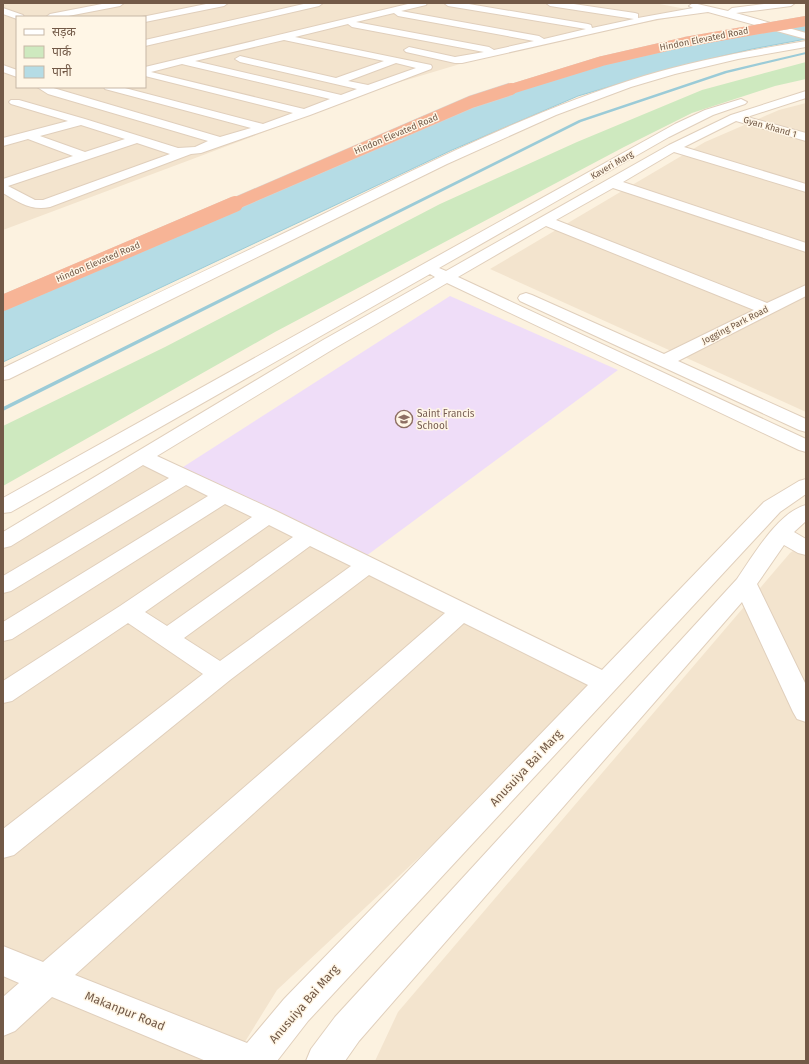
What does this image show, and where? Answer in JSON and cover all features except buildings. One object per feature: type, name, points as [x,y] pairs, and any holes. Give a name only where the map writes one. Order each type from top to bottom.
[{"type":"highway","name":"Hindon Elevated Road","points":[[230,193],[458,98],[589,59],[670,38],[753,23],[806,16]]},
{"type":"highway","name":"Hindon Elevated Road","points":[[3,302],[471,102],[602,62],[686,42],[806,21]]},
{"type":"street","points":[[55,16],[120,3]]},
{"type":"street","points":[[146,19],[224,3]]},
{"type":"street","points":[[146,43],[319,3]]},
{"type":"street","points":[[146,72],[182,61],[423,3]]},
{"type":"street","points":[[448,3],[599,29]]},
{"type":"street","points":[[550,3],[648,18]]},
{"type":"street","points":[[696,3],[806,36]]},
{"type":"street","points":[[396,48],[458,60],[648,18],[740,3]]},
{"type":"street","points":[[732,11],[791,3]]},
{"type":"street","points":[[680,4],[757,16],[806,30]]},
{"type":"street","points":[[5,7],[18,16]]},
{"type":"street","points":[[390,11],[548,40]]},
{"type":"street","points":[[344,22],[498,52]]},
{"type":"street","points":[[311,30],[334,35]]},
{"type":"street","points":[[3,188],[32,204],[44,204],[187,152],[197,150],[306,113],[427,67],[284,37]]},
{"type":"street","points":[[3,375],[434,165],[524,124],[629,84],[705,63],[806,44]]},
{"type":"street","points":[[309,54],[332,46]]},
{"type":"street","points":[[215,54],[370,89]]},
{"type":"street","points":[[146,58],[167,65]]},
{"type":"street","points":[[338,82],[396,60]]},
{"type":"street","points":[[182,61],[342,99]]},
{"type":"street","points":[[271,66],[286,61]]},
{"type":"street","points":[[3,68],[16,73]]},
{"type":"street","points":[[146,72],[306,113]]},
{"type":"street","points":[[3,75],[16,73]]},
{"type":"street","name":"Kaveri Marg","points":[[445,268],[692,119],[735,103],[806,85]]},
{"type":"street","points":[[3,105],[47,90],[66,88]]},
{"type":"street","points":[[113,88],[264,128]]},
{"type":"street","points":[[47,90],[220,141]]},
{"type":"street","name":"Kaveri Marg","points":[[445,268],[544,221],[673,148],[735,117],[806,94]]},
{"type":"street","points":[[15,102],[82,121],[176,152],[187,152]]},
{"type":"street","name":"Gyan Khand 1","points":[[735,117],[806,137]]},
{"type":"street","points":[[3,142],[82,121]]},
{"type":"street","points":[[28,135],[84,156]]},
{"type":"street","points":[[3,183],[137,139]]},
{"type":"street","points":[[673,148],[806,188]]},
{"type":"street","points":[[612,182],[806,248]]},
{"type":"street","points":[[544,221],[767,309]]},
{"type":"street","points":[[445,268],[801,418]]},
{"type":"street","points":[[445,268],[806,446]]},
{"type":"street","points":[[3,541],[329,344],[445,268]]},
{"type":"street","points":[[3,507],[445,268]]},
{"type":"street","name":"Jogging Park Road","points":[[664,361],[806,290]]},
{"type":"street","points":[[142,456],[309,536],[606,683]]},
{"type":"street","points":[[3,586],[185,477]]},
{"type":"street","name":"Anusuiya Bai Marg","points":[[256,1061],[296,1010],[772,507],[806,485]]},
{"type":"street","points":[[3,633],[224,495]]},
{"type":"street","points":[[324,1061],[347,1029],[745,584],[781,534],[796,517],[806,511]]},
{"type":"street","points":[[3,694],[128,612],[268,516]]},
{"type":"street","points":[[781,534],[806,548]]},
{"type":"street","points":[[167,638],[309,536]]},
{"type":"street","points":[[3,846],[221,674],[367,565]]},
{"type":"street","points":[[745,584],[806,712]]},
{"type":"street","points":[[128,612],[221,674]]},
{"type":"street","points":[[3,1020],[47,979],[461,612]]},
{"type":"street","name":"Makanpur Road","points":[[3,961],[47,979],[203,1054],[248,1061]]},
{"type":"shaded area","points":[[3,3],[654,3],[702,12],[517,47],[390,85],[3,230]]},
{"type":"shaded area","points":[[806,103],[806,412],[490,269],[705,142],[779,110]]},
{"type":"shaded area","name":"Saint Francis School","points":[[450,296],[618,370],[362,559],[180,469]]},
{"type":"shaded area","points":[[142,457],[606,683],[277,990],[233,1061],[3,1061],[3,543]]},
{"type":"shaded area","points":[[806,542],[806,1061],[375,1061],[398,1012],[790,553]]},
{"type":"green space","points":[[806,62],[806,79],[775,86],[692,113],[624,147],[275,332],[3,486],[3,426],[165,347],[440,204],[577,142],[702,90]]},
{"type":"water","points":[[806,19],[806,39],[752,49],[672,68],[578,96],[452,150],[3,362],[3,301],[424,116],[591,63]]},
{"type":"waterway","points":[[3,409],[580,121],[726,72],[806,53]]},
{"type":"place","name":"Saint Francis School","points":[[404,419]]}]
